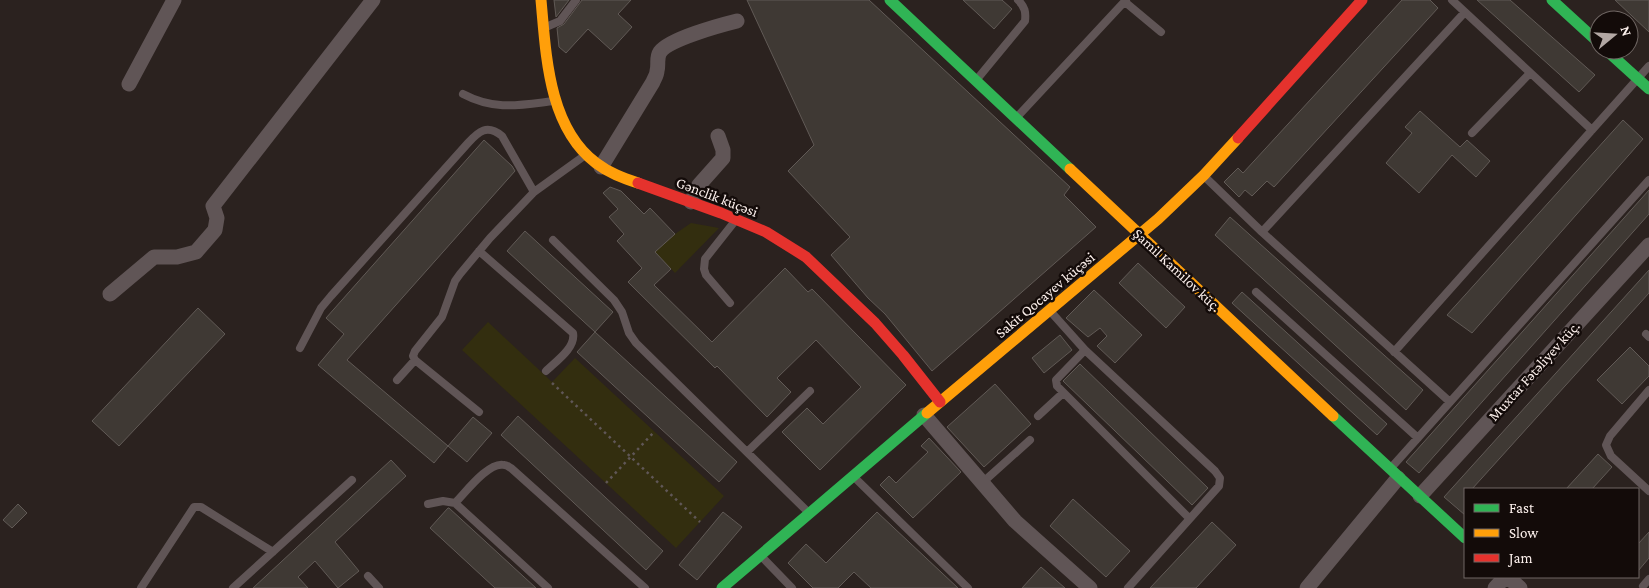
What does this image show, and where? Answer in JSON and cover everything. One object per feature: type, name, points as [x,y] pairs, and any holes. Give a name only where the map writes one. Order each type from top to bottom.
[{"type":"street","points":[[129,84],[174,0]]},
{"type":"street","points":[[110,294],[154,257],[176,257],[196,252],[215,230],[217,218],[213,206],[373,0]]},
{"type":"street","name":"Gənclik küçəsi","points":[[541,0],[551,80],[556,101],[572,135],[586,155],[601,167],[616,175],[766,232],[806,257],[875,323],[940,402]]},
{"type":"street","name":"Şamil Kamilov küç.","points":[[890,0],[1394,474],[1464,537]]},
{"type":"street","name":"Sakit Qocayev küçəsi","points":[[722,588],[924,415],[1140,236],[1204,175],[1362,0]]},
{"type":"street","points":[[1552,0],[1589,34]]},
{"type":"street","points":[[601,167],[653,82],[657,71],[659,53],[690,36],[737,21]]},
{"type":"street","points":[[1617,60],[1649,89]]},
{"type":"street","points":[[691,202],[699,185],[723,158],[724,150],[718,136]]},
{"type":"street","name":"Muxtar Fətəliyev küç.","points":[[1420,496],[1649,245]]},
{"type":"street","points":[[924,415],[1015,521],[1090,588]]},
{"type":"street","points":[[1307,588],[1394,474]]},
{"type":"street","points":[[1495,588],[1505,578]]},
{"type":"street","points":[[1507,578],[1520,588]]},
{"type":"lane","points":[[544,28],[560,21],[576,0]]},
{"type":"lane","points":[[976,81],[1025,22],[1026,13],[1023,5],[1018,0]]},
{"type":"lane","points":[[1452,0],[1592,130]]},
{"type":"lane","points":[[1016,119],[1125,1],[1161,32]]},
{"type":"lane","points":[[1262,232],[1465,12]]},
{"type":"lane","points":[[1394,352],[1649,66]]},
{"type":"lane","points":[[1472,133],[1530,73]]},
{"type":"lane","points":[[463,94],[476,101],[507,107],[556,101]]},
{"type":"lane","points":[[300,348],[321,308],[330,296],[468,143],[482,131],[489,128],[502,136],[534,192]]},
{"type":"lane","points":[[397,380],[414,360],[415,351],[442,317],[455,281],[479,251],[516,209],[534,192],[586,155]]},
{"type":"lane","points":[[1204,175],[1262,232],[1450,402]]},
{"type":"lane","points":[[1394,474],[1418,438],[1649,180]]},
{"type":"lane","points":[[730,303],[706,275],[704,269],[705,259],[736,219]]},
{"type":"lane","points":[[553,240],[614,300],[622,312],[629,333],[636,343],[810,514]]},
{"type":"lane","points":[[479,251],[573,333],[572,344],[546,371]]},
{"type":"lane","points":[[1256,292],[1418,438]]},
{"type":"lane","points":[[1050,310],[1085,350],[1215,471],[1220,478],[1219,486],[1128,588]]},
{"type":"lane","points":[[1085,350],[1056,380],[1057,386],[1189,518]]},
{"type":"lane","points":[[414,360],[479,412]]},
{"type":"lane","points":[[1649,390],[1610,436],[1606,445],[1611,456],[1649,491]]},
{"type":"lane","points":[[747,452],[810,391]]},
{"type":"lane","points":[[1038,416],[1063,393]]},
{"type":"lane","points":[[982,483],[1030,440]]},
{"type":"lane","points":[[455,503],[488,469],[497,465],[511,468],[645,588]]},
{"type":"lane","points":[[853,476],[968,588]]},
{"type":"lane","points":[[233,588],[352,480]]},
{"type":"lane","points":[[428,504],[443,501],[455,503],[548,588]]},
{"type":"lane","points":[[141,588],[194,507],[201,507],[273,552]]},
{"type":"lane","points":[[760,556],[792,588]]},
{"type":"lane","points":[[368,576],[379,588]]},
{"type":"lane","points":[[1643,586],[1649,579]]},
{"type":"path","points":[[552,382],[700,522]]},
{"type":"path","points":[[606,483],[654,431]]},
{"type":"shaded area","points":[[691,223],[719,228],[675,273],[655,252]]},
{"type":"shaded area","points":[[488,322],[552,382],[575,358],[724,496],[676,548],[462,350]]},
{"type":"building","points":[[554,0],[569,0],[556,17]]},
{"type":"building","points":[[582,0],[631,0],[618,14],[632,27],[611,50],[588,29],[566,53],[559,47],[557,28],[564,24]]},
{"type":"building","points":[[747,0],[869,0],[1070,187],[1064,195],[1096,227],[932,371],[885,314],[868,298],[831,255],[850,237],[788,171],[814,145]]},
{"type":"building","points":[[963,0],[1002,0],[1012,9],[994,29]]},
{"type":"building","points":[[1402,0],[1430,0],[1438,8],[1274,187],[1267,181],[1252,196],[1245,190],[1239,197],[1224,182],[1238,168],[1243,173]]},
{"type":"building","points":[[1477,0],[1510,0],[1595,75],[1579,92]]},
{"type":"building","points":[[1615,0],[1649,0],[1649,32],[1639,23],[1639,10],[1626,10]]},
{"type":"building","points":[[1420,111],[1460,147],[1467,140],[1490,161],[1476,177],[1452,155],[1419,193],[1386,163],[1412,133],[1405,127]]},
{"type":"building","points":[[1623,120],[1643,139],[1472,333],[1447,315]]},
{"type":"building","points":[[484,140],[515,171],[347,360],[448,446],[434,463],[318,365],[344,334],[326,318]]},
{"type":"building","points":[[610,187],[621,191],[644,214],[650,208],[675,234],[655,252],[671,269],[654,285],[712,342],[785,268],[808,292],[812,289],[906,385],[820,470],[782,432],[807,408],[823,424],[861,387],[816,340],[777,378],[791,392],[767,417],[717,366],[715,368],[628,282],[642,268],[617,241],[624,234],[609,217],[618,209],[603,193]]},
{"type":"building","points":[[1649,190],[1649,214],[1419,473],[1406,462]]},
{"type":"building","points":[[1230,217],[1423,390],[1406,410],[1215,235]]},
{"type":"building","points":[[525,231],[613,312],[595,332],[507,251]]},
{"type":"building","points":[[1138,263],[1185,307],[1166,328],[1119,283]]},
{"type":"building","points":[[1649,270],[1649,293],[1473,488],[1464,488],[1464,514],[1444,497]]},
{"type":"building","points":[[1094,290],[1142,335],[1115,363],[1097,346],[1107,336],[1100,328],[1088,337],[1066,318]]},
{"type":"building","points":[[1242,292],[1387,424],[1377,435],[1232,303]]},
{"type":"building","points":[[198,308],[225,334],[119,446],[92,421]]},
{"type":"building","points":[[595,332],[737,462],[719,482],[577,352]]},
{"type":"building","points":[[1060,335],[1072,350],[1044,373],[1032,358]]},
{"type":"building","points":[[1630,347],[1649,366],[1649,376],[1622,404],[1597,380]]},
{"type":"building","points":[[1080,364],[1208,488],[1192,505],[1063,381]]},
{"type":"building","points":[[995,384],[1031,424],[984,467],[947,427]]},
{"type":"building","points":[[518,416],[663,551],[646,570],[501,435]]},
{"type":"building","points":[[473,417],[492,433],[467,462],[448,446]]},
{"type":"building","points":[[929,438],[961,472],[913,518],[880,485],[889,476],[896,483],[928,452],[921,446]]},
{"type":"building","points":[[1598,454],[1612,467],[1593,488],[1567,488]]},
{"type":"building","points":[[391,460],[406,476],[335,542],[359,571],[338,588],[315,561],[298,577],[308,588],[253,588]]},
{"type":"building","points":[[1073,499],[1130,551],[1106,577],[1050,526]]},
{"type":"building","points":[[18,504],[27,513],[12,528],[3,520]]},
{"type":"building","points":[[448,508],[536,588],[495,588],[430,528]]},
{"type":"building","points":[[723,512],[742,527],[697,580],[679,565]]},
{"type":"building","points":[[877,512],[958,588],[871,588],[854,572],[838,588],[813,588],[788,563],[806,544],[826,563]]},
{"type":"building","points":[[1212,522],[1236,545],[1196,588],[1150,588]]},
{"type":"building","points":[[1649,532],[1649,558],[1639,570],[1639,543]]},
{"type":"building","points":[[1041,567],[1065,588],[1022,588]]},
{"type":"traffic: fast","points":[[890,0],[1070,169]]},
{"type":"traffic: fast","points":[[1552,0],[1589,34]]},
{"type":"traffic: fast","points":[[1617,60],[1649,89]]},
{"type":"traffic: fast","points":[[722,588],[927,413]]},
{"type":"traffic: fast","points":[[1333,416],[1464,537]]},
{"type":"traffic: slow","points":[[541,0],[552,88],[568,130],[580,148],[601,167],[638,183]]},
{"type":"traffic: slow","points":[[927,413],[1158,219],[1204,175],[1238,138]]},
{"type":"traffic: slow","points":[[1070,169],[1333,416]]},
{"type":"traffic: jam","points":[[1238,138],[1362,0]]},
{"type":"traffic: jam","points":[[638,183],[721,213],[766,232],[806,257],[875,323],[940,402]]}]
